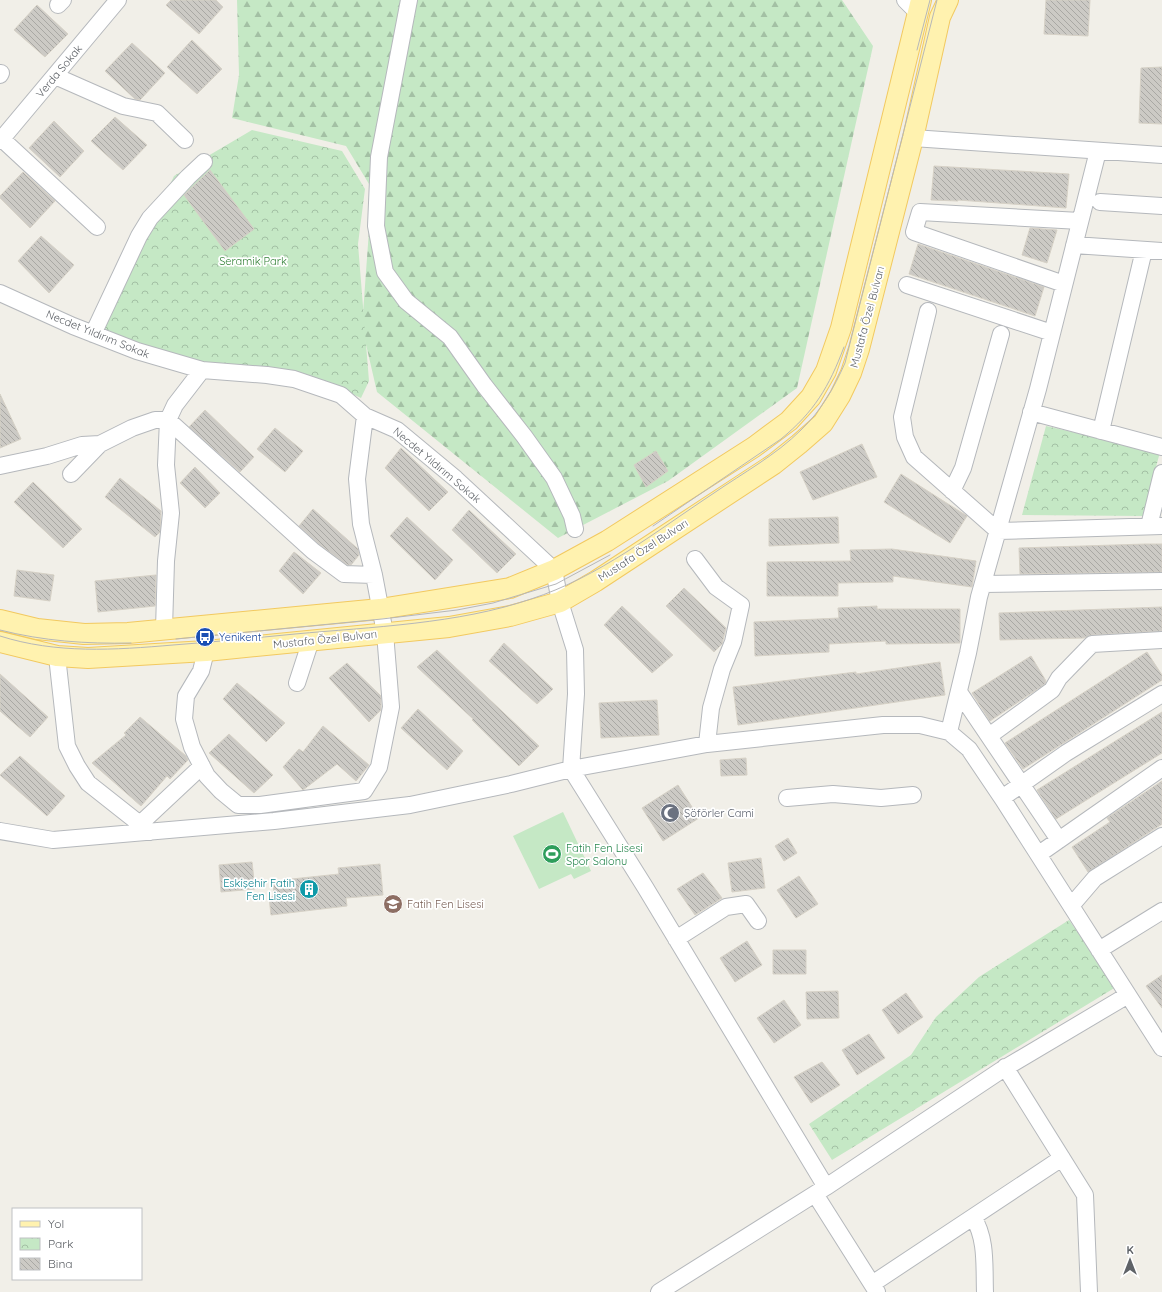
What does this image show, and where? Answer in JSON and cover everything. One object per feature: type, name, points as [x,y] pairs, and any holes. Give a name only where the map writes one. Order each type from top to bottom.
[{"type":"main road","name":"Mustafa Özel Bulvarı","points":[[0,642],[57,656],[88,658],[206,651],[449,626],[510,616],[560,602],[596,581],[774,464],[823,423],[840,396],[851,373],[859,349],[913,138],[940,18],[948,0]]},
{"type":"main road","name":"Mustafa Özel Bulvarı","points":[[0,620],[38,629],[84,634],[164,629],[380,609],[510,588],[554,570],[607,541],[754,447],[790,422],[811,397],[826,371],[841,328],[882,164],[914,4]]},
{"type":"street","name":"Verda Sokak","points":[[1,140],[118,0]]},
{"type":"street","points":[[409,0],[379,157],[376,226],[385,272],[406,301],[450,337],[484,385],[524,436],[554,478],[572,516],[575,529]]},
{"type":"street","points":[[55,76],[123,106],[157,112],[185,140]]},
{"type":"street","points":[[913,138],[1162,155]]},
{"type":"street","points":[[1,140],[97,227]]},
{"type":"street","points":[[949,732],[984,584],[1052,333],[1098,151]]},
{"type":"street","points":[[93,334],[133,248],[150,218],[204,162]]},
{"type":"street","points":[[1100,202],[1162,206]]},
{"type":"street","points":[[1064,284],[914,232],[920,212],[1080,222]]},
{"type":"street","points":[[1074,245],[1162,251]]},
{"type":"street","points":[[1101,430],[1144,250]]},
{"type":"street","points":[[907,284],[1052,333]]},
{"type":"street","name":"Necdet Yıldırım Sokak","points":[[0,293],[93,334],[136,351],[202,370],[267,374],[294,379],[341,395],[365,416],[397,430],[456,479],[554,570]]},
{"type":"street","points":[[928,311],[902,417],[907,444],[914,456],[998,531],[1156,526],[1162,473]]},
{"type":"street","points":[[952,491],[962,468],[1001,334]]},
{"type":"street","points":[[164,629],[166,561],[171,513],[166,465],[168,420],[175,405],[202,370]]},
{"type":"street","points":[[1031,412],[1162,446]]},
{"type":"street","points":[[206,651],[201,671],[186,696],[184,719],[192,747],[207,776],[221,791],[238,805],[260,805],[364,791],[379,768],[391,707],[385,633],[374,574],[361,524],[357,479],[365,416]]},
{"type":"street","points":[[71,474],[100,444],[132,428],[155,420],[168,420],[313,551],[344,574],[374,574]]},
{"type":"street","points":[[0,466],[47,456],[82,445],[100,444]]},
{"type":"street","points":[[694,559],[716,587],[741,605],[733,642],[722,669],[711,708],[707,744]]},
{"type":"street","points":[[554,570],[560,602],[575,650],[576,694],[571,769],[676,939],[875,1288],[973,1217],[1062,1158]]},
{"type":"street","points":[[984,584],[1162,581]]},
{"type":"street","points":[[297,683],[311,640]]},
{"type":"street","points":[[989,736],[1052,690],[1059,678],[1092,644],[1162,640]]},
{"type":"street","points":[[57,656],[67,746],[77,766],[88,783],[145,828]]},
{"type":"street","points":[[959,692],[1059,840]]},
{"type":"street","points":[[1002,798],[1066,753],[1162,694]]},
{"type":"street","points":[[0,831],[53,840],[145,828],[274,822],[410,805],[511,784],[571,769],[707,744],[883,725],[920,725],[949,732],[969,749],[1039,854],[1128,995],[1160,1040]]},
{"type":"street","points":[[145,828],[202,766]]},
{"type":"street","points":[[1039,854],[1162,768]]},
{"type":"street","points":[[786,798],[833,794],[881,798],[913,796]]},
{"type":"street","points":[[1071,906],[1095,878],[1162,836]]},
{"type":"street","points":[[676,939],[726,908],[746,904],[758,921]]},
{"type":"street","points":[[1099,950],[1162,911]]},
{"type":"street","points":[[659,1292],[820,1190],[1005,1067],[1128,995]]},
{"type":"street","points":[[1005,1067],[1085,1195],[1089,1292]]},
{"type":"street","points":[[973,1217],[980,1229],[983,1242],[985,1292]]},
{"type":"green space","points":[[237,0],[842,0],[873,46],[797,388],[668,481],[558,538],[377,392],[362,327],[372,189],[346,146],[232,118],[239,75]]},
{"type":"green space","name":"Seramik Park","points":[[252,130],[342,151],[365,189],[358,244],[369,381],[361,398],[330,383],[311,376],[290,372],[235,367],[193,359],[102,331],[174,176]]},
{"type":"green space","points":[[1046,426],[1160,452],[1143,516],[1022,515]]},
{"type":"green space","name":"Fatih Fen Lisesi Spor Salonu","points":[[563,812],[591,871],[574,879],[571,874],[539,889],[513,836]]},
{"type":"green space","points":[[1069,920],[1116,987],[832,1160],[809,1124],[911,1055],[936,1017],[979,977]]},
{"type":"building","points":[[171,0],[216,0],[223,7],[199,34],[166,5]]},
{"type":"building","points":[[1046,0],[1090,0],[1088,36],[1044,34]]},
{"type":"building","points":[[37,5],[68,34],[45,57],[14,30]]},
{"type":"building","points":[[192,40],[222,69],[197,94],[167,67]]},
{"type":"building","points":[[132,43],[165,73],[140,100],[135,99],[105,71]]},
{"type":"building","points":[[1162,67],[1162,124],[1139,123],[1141,68]]},
{"type":"building","points":[[115,117],[147,145],[123,170],[91,141]]},
{"type":"building","points":[[54,121],[84,151],[60,177],[29,148]]},
{"type":"building","points":[[934,166],[1069,174],[1066,208],[958,200],[931,200]]},
{"type":"building","points":[[210,170],[254,229],[225,251],[184,195]]},
{"type":"building","points":[[23,172],[55,201],[30,228],[0,198],[0,196]]},
{"type":"building","points":[[1030,228],[1057,230],[1047,263],[1022,255]]},
{"type":"building","points":[[41,236],[74,265],[49,293],[18,261]]},
{"type":"building","points":[[918,244],[1044,287],[1035,316],[909,274]]},
{"type":"building","points":[[0,394],[21,439],[0,448]]},
{"type":"building","points":[[205,410],[254,457],[240,472],[189,427]]},
{"type":"building","points":[[275,428],[303,451],[285,472],[257,449]]},
{"type":"building","points":[[862,444],[877,477],[813,500],[800,472]]},
{"type":"building","points":[[401,448],[448,492],[429,511],[385,468]]},
{"type":"building","points":[[656,451],[668,471],[646,487],[634,465]]},
{"type":"building","points":[[195,467],[220,493],[205,508],[180,483]]},
{"type":"building","points":[[901,474],[967,516],[950,543],[884,502]]},
{"type":"building","points":[[120,478],[161,511],[160,532],[155,537],[105,497]]},
{"type":"building","points":[[33,482],[82,529],[63,548],[14,502]]},
{"type":"building","points":[[313,509],[358,549],[359,555],[351,565],[347,565],[319,544],[299,526]]},
{"type":"building","points":[[469,510],[516,554],[497,573],[452,530]]},
{"type":"building","points":[[407,517],[453,560],[435,580],[390,536]]},
{"type":"building","points":[[838,517],[839,543],[769,546],[769,519]]},
{"type":"building","points":[[1162,544],[1162,572],[1020,574],[1019,548]]},
{"type":"building","points":[[892,549],[976,561],[972,587],[893,576],[893,582],[838,583],[838,596],[767,596],[767,562],[851,561],[850,550]]},
{"type":"building","points":[[294,552],[321,573],[303,594],[279,571]]},
{"type":"building","points":[[17,570],[54,575],[50,601],[14,596]]},
{"type":"building","points":[[156,575],[155,606],[98,612],[95,581]]},
{"type":"building","points":[[684,588],[726,628],[722,644],[714,652],[666,606]]},
{"type":"building","points":[[622,606],[673,655],[652,673],[604,625]]},
{"type":"building","points":[[877,606],[877,609],[960,609],[960,643],[886,644],[886,641],[829,644],[829,652],[755,656],[754,622],[839,618],[838,608]]},
{"type":"building","points":[[1162,607],[1162,631],[1091,635],[1084,638],[1000,640],[999,613]]},
{"type":"building","points":[[504,643],[553,689],[537,704],[489,661]]},
{"type":"building","points":[[437,650],[539,746],[519,766],[472,720],[473,719],[417,667]]},
{"type":"building","points":[[1147,652],[1162,675],[1162,680],[1023,769],[1005,743]]},
{"type":"building","points":[[1031,656],[1046,681],[1045,684],[990,721],[972,693]]},
{"type":"building","points":[[940,662],[945,695],[738,725],[733,687],[856,672],[856,674]]},
{"type":"building","points":[[347,663],[381,696],[381,710],[369,722],[329,678]]},
{"type":"building","points":[[0,674],[48,717],[30,737],[0,711]]},
{"type":"building","points":[[237,683],[285,723],[266,742],[223,699]]},
{"type":"building","points":[[657,700],[659,735],[601,738],[599,703]]},
{"type":"building","points":[[418,709],[463,751],[447,770],[401,728]]},
{"type":"building","points":[[1162,712],[1162,753],[1056,819],[1037,790]]},
{"type":"building","points":[[140,717],[186,756],[188,760],[170,779],[167,776],[141,806],[92,763],[126,735],[124,733]]},
{"type":"building","points":[[323,726],[369,765],[356,781],[337,764],[303,790],[283,767],[299,749],[303,752]]},
{"type":"building","points":[[229,734],[273,775],[254,793],[209,753]]},
{"type":"building","points":[[20,756],[65,796],[47,816],[0,775]]},
{"type":"building","points":[[746,758],[747,775],[721,776],[720,760]]},
{"type":"building","points":[[1162,781],[1162,824],[1088,872],[1072,847],[1110,822],[1107,818]]},
{"type":"building","name":"Şöförler Cami","points":[[678,785],[699,818],[663,841],[642,808]]},
{"type":"building","points":[[788,838],[797,853],[784,861],[775,846]]},
{"type":"building","points":[[761,858],[765,888],[732,892],[728,863]]},
{"type":"building","points":[[252,862],[255,889],[221,892],[219,865]]},
{"type":"building","name":"Eskişehir Fatih Fen Lisesi","points":[[380,864],[383,895],[346,898],[347,906],[271,915],[269,897],[274,896],[273,881],[339,874],[338,868]]},
{"type":"building","points":[[703,873],[722,898],[695,915],[677,889]]},
{"type":"building","points":[[799,876],[818,904],[796,918],[777,890]]},
{"type":"building","points":[[747,941],[762,965],[735,982],[720,958]]},
{"type":"building","points":[[773,950],[806,950],[806,974],[773,974]]},
{"type":"building","points":[[1162,975],[1162,1008],[1146,986]]},
{"type":"building","points":[[838,991],[839,1018],[807,1019],[806,992]]},
{"type":"building","points":[[906,993],[923,1017],[898,1034],[882,1010]]},
{"type":"building","points":[[784,1000],[801,1025],[774,1043],[757,1018]]},
{"type":"building","points":[[869,1034],[885,1058],[857,1075],[842,1050]]},
{"type":"building","points":[[822,1062],[840,1085],[811,1103],[794,1077]]},
{"type":"tram line","points":[[917,50],[930,0]]},
{"type":"tram line","points":[[0,636],[42,646],[108,649],[203,643],[384,626],[474,614],[531,599],[580,579],[648,538],[759,463],[781,448],[815,415],[832,390],[845,363],[937,0]]},
{"type":"tram line","points":[[653,526],[781,439],[793,429],[811,409],[826,387],[844,347]]},
{"type":"tram line","points":[[176,639],[382,619],[457,610],[493,603],[556,584],[610,555]]},
{"type":"tram line","points":[[0,630],[32,637],[65,641],[131,643]]},
{"type":"place","name":"Yenikent","points":[[205,637]]},
{"type":"place","name":"Şöförler Cami","points":[[670,813]]},
{"type":"place","name":"Fatih Fen Lisesi Spor Salonu","points":[[552,854]]},
{"type":"place","name":"Eskişehir Fatih Fen Lisesi","points":[[309,889]]},
{"type":"place","name":"Fatih Fen Lisesi","points":[[393,904]]}]
